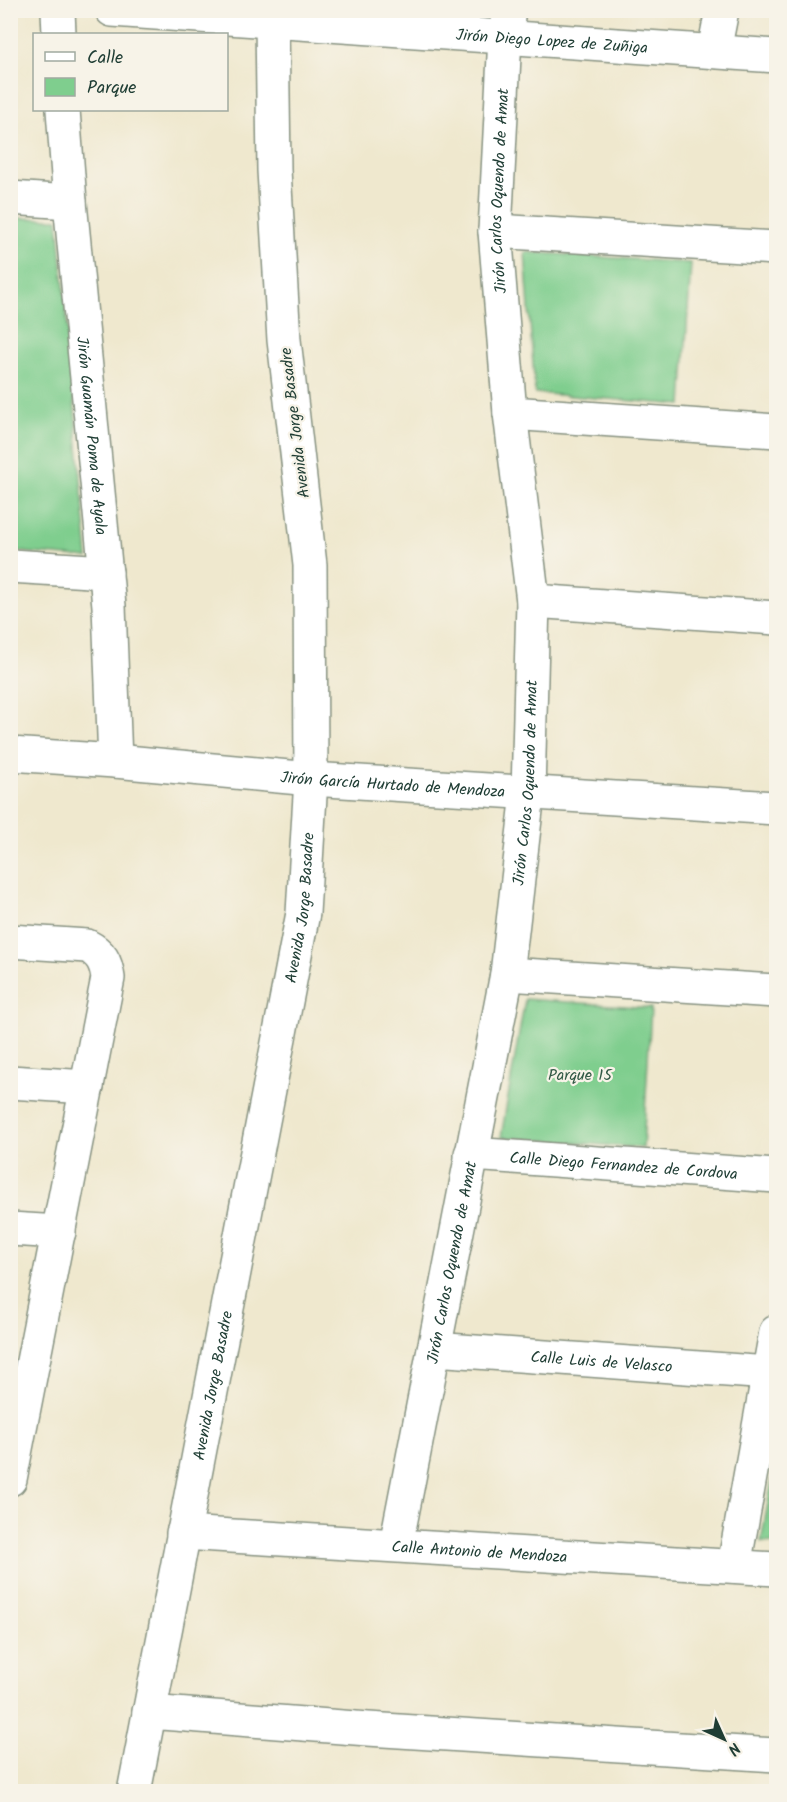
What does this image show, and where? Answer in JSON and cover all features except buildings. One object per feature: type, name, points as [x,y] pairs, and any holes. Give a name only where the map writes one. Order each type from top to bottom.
[{"type":"street","points":[[58,10],[59,33]]},
{"type":"street","name":"Jirón Diego Lopez de Zuñiga","points":[[112,10],[507,24],[714,51],[777,56]]},
{"type":"street","points":[[714,51],[722,10]]},
{"type":"street","name":"Avenida Jorge Basadre","points":[[134,1791],[303,913],[311,779],[310,565],[284,340],[274,170],[273,16]]},
{"type":"street","name":"Jirón Carlos Oquendo de Amat","points":[[396,1545],[507,974],[528,793],[532,601],[510,413],[495,231],[507,24]]},
{"type":"street","name":"Jirón Guamán Poma de Ayala","points":[[63,111],[109,606],[115,761]]},
{"type":"street","points":[[10,198],[70,202]]},
{"type":"street","points":[[495,231],[777,248]]},
{"type":"street","points":[[510,413],[777,431]]},
{"type":"street","points":[[10,566],[106,572]]},
{"type":"street","points":[[532,601],[777,618]]},
{"type":"street","name":"Jirón García Hurtado de Mendoza","points":[[10,754],[311,779],[777,808]]},
{"type":"street","points":[[10,941],[87,946],[95,950],[102,958],[108,978],[58,1232],[21,1367],[10,1479]]},
{"type":"street","points":[[507,974],[777,991]]},
{"type":"street","points":[[10,1082],[87,1087]]},
{"type":"street","name":"Calle Diego Fernandez de Cordova","points":[[471,1154],[777,1176]]},
{"type":"street","points":[[10,1229],[58,1232]]},
{"type":"street","points":[[734,1566],[777,1332]]},
{"type":"street","name":"Calle Luis de Velasco","points":[[434,1350],[769,1373]]},
{"type":"street","name":"Calle Antonio de Mendoza","points":[[183,1533],[777,1569]]},
{"type":"street","points":[[149,1712],[368,1729],[777,1755]]},
{"type":"green space","points":[[10,218],[58,219],[88,558],[11,551]]},
{"type":"green space","points":[[525,252],[691,263],[682,405],[535,393]]},
{"type":"green space","name":"Parque 15","points":[[525,999],[651,1008],[643,1148],[501,1137]]},
{"type":"green space","points":[[776,1458],[776,1543],[761,1542]]}]
